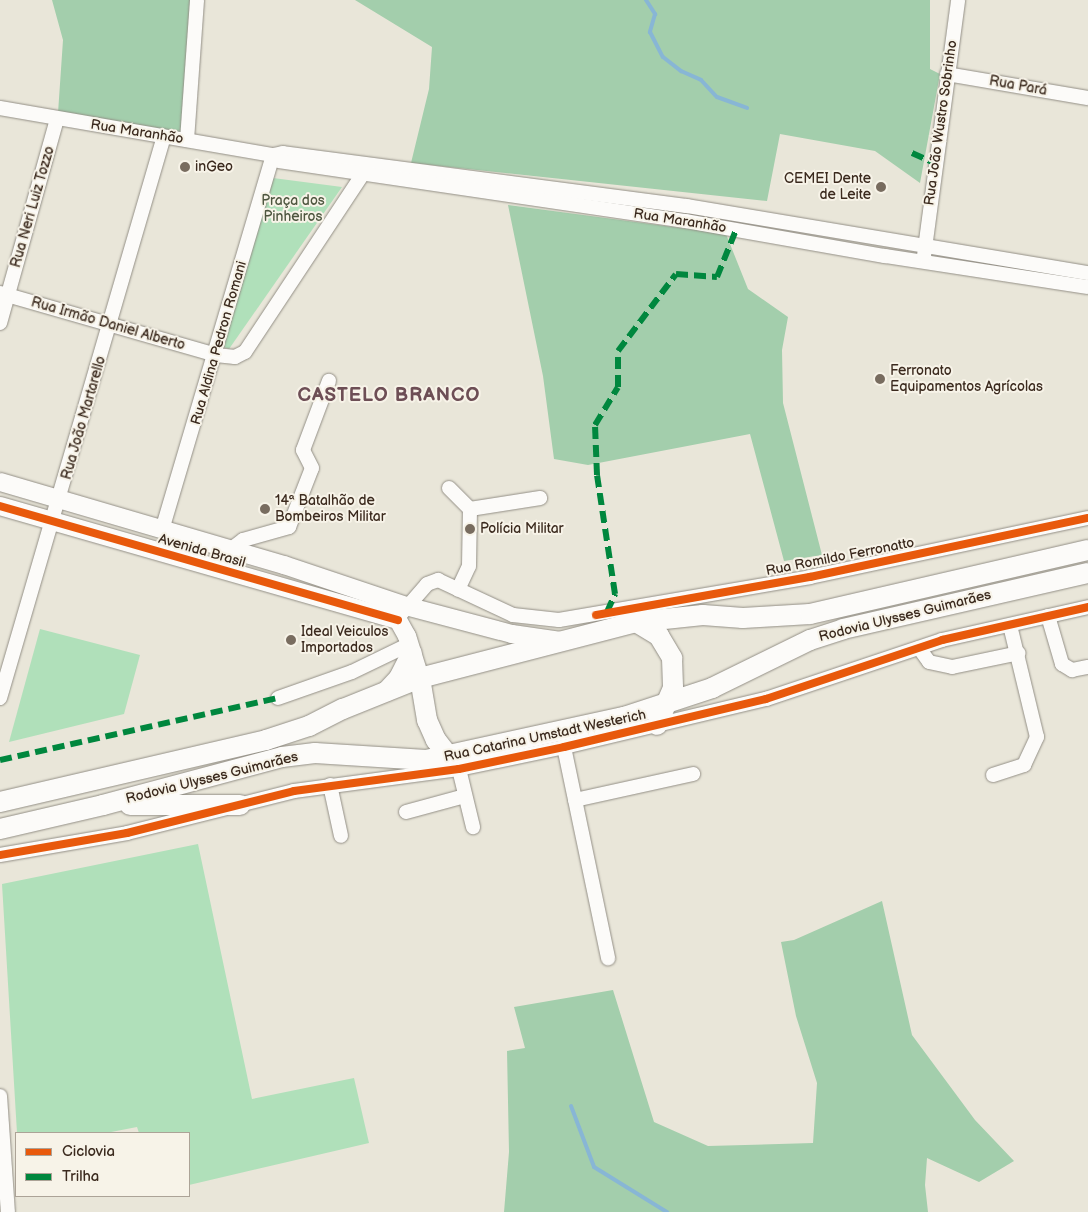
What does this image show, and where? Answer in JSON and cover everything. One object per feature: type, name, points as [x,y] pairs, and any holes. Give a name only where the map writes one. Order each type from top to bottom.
[{"type":"highway","name":"Rodovia Ulysses Guimarães","points":[[0,802],[266,740],[309,726],[387,690],[420,678],[636,622],[703,615],[743,618],[810,614],[1088,550]]},
{"type":"highway","name":"Rodovia Ulysses Guimarães","points":[[0,829],[103,805],[282,757],[315,753],[454,763],[624,717],[712,688],[810,640],[843,629],[1088,573]]},
{"type":"highway","points":[[636,622],[659,636],[672,658],[673,688],[657,725]]},
{"type":"highway","points":[[387,690],[399,678],[411,648]]},
{"type":"highway","points":[[420,678],[427,720],[454,763]]},
{"type":"highway","points":[[103,805],[240,805]]},
{"type":"main road","name":"Avenida Brasil","points":[[0,482],[231,549],[402,613]]},
{"type":"main road","name":"Avenida Brasil","points":[[0,506],[224,570],[402,613],[512,634],[564,641]]},
{"type":"main road","points":[[402,613],[420,678]]},
{"type":"street","points":[[187,140],[197,0]]},
{"type":"street","name":"Rua João Wustro Sobrinho","points":[[923,262],[958,0]]},
{"type":"street","name":"Rua Pará","points":[[948,74],[1088,98]]},
{"type":"street","name":"Rua Maranhão","points":[[0,108],[273,155],[283,153],[365,170],[576,190],[687,206],[924,246],[1088,287]]},
{"type":"street","name":"Rua Neri Luiz Tozzo","points":[[0,323],[4,294],[57,119]]},
{"type":"street","name":"Rua João Martarello","points":[[0,698],[111,325],[164,136]]},
{"type":"street","name":"Rua Aldina Pedron Romani","points":[[162,530],[216,355],[273,155]]},
{"type":"street","name":"Rua Irmão Daniel Alberto","points":[[4,294],[216,355],[235,357],[245,352],[365,170]]},
{"type":"street","name":"Rua Maranhão","points":[[418,176],[574,205],[686,221],[923,262],[1088,273]]},
{"type":"street","points":[[574,205],[576,190]]},
{"type":"street","points":[[686,221],[687,206]]},
{"type":"street","points":[[791,240],[794,225]]},
{"type":"street","points":[[224,570],[231,549],[254,536],[289,527],[312,468],[303,450],[329,381]]},
{"type":"street","points":[[449,488],[470,508],[469,566],[458,590]]},
{"type":"street","points":[[470,508],[540,498]]},
{"type":"street","name":"Rua Romildo Ferronatto","points":[[402,613],[433,581],[444,581],[458,590],[513,615],[559,620],[810,577],[1088,518]]},
{"type":"street","name":"Rua Catarina Umstadt Westerich","points":[[0,855],[126,833],[330,785],[454,763],[564,747],[766,699],[919,648],[1088,607]]},
{"type":"street","points":[[1048,616],[1062,664],[1072,670],[1088,667]]},
{"type":"street","points":[[993,775],[1024,765],[1037,737],[1010,625]]},
{"type":"street","points":[[278,698],[352,672],[411,648]]},
{"type":"street","points":[[919,648],[929,662],[952,667],[1018,653]]},
{"type":"street","points":[[564,747],[608,958]]},
{"type":"street","points":[[454,763],[473,827]]},
{"type":"street","points":[[575,800],[693,774]]},
{"type":"street","points":[[330,785],[341,836]]},
{"type":"street","points":[[406,812],[465,796]]},
{"type":"street","points":[[0,1096],[8,1212]]},
{"type":"green space","points":[[52,0],[191,0],[181,134],[58,113],[63,40]]},
{"type":"green space","points":[[355,0],[930,0],[930,69],[940,74],[920,183],[875,151],[780,134],[767,201],[411,163],[429,89],[432,47]]},
{"type":"green space","name":"Praça dos Pinheiros","points":[[273,178],[342,187],[229,349],[221,346]]},
{"type":"green space","points":[[508,205],[726,234],[748,289],[788,317],[782,350],[783,403],[822,555],[784,561],[750,434],[588,465],[554,459],[543,376]]},
{"type":"green space","points":[[40,629],[140,655],[124,714],[9,742]]},
{"type":"green space","points":[[198,844],[252,1099],[354,1078],[369,1143],[190,1185],[190,1132],[139,1132],[137,1127],[111,1132],[17,1132],[2,884]]},
{"type":"green space","points":[[882,901],[912,1035],[975,1120],[1014,1161],[979,1182],[927,1158],[925,1185],[928,1212],[504,1212],[509,1152],[507,1051],[525,1048],[514,1007],[613,990],[654,1122],[708,1146],[813,1143],[817,1083],[796,1016],[781,942],[794,940]]},
{"type":"waterway","points":[[646,0],[655,14],[650,32],[663,57],[681,71],[701,80],[717,97],[747,108]]},
{"type":"waterway","points":[[571,1106],[594,1167],[667,1212]]},
{"type":"marked path","points":[[912,153],[934,163]]},
{"type":"marked path","points":[[607,612],[615,594],[597,475],[595,425],[618,387],[618,351],[676,274],[717,277],[736,230]]},
{"type":"marked path","points":[[0,760],[278,698]]},
{"type":"cycle path","points":[[0,506],[398,620]]},
{"type":"cycle path","points":[[596,615],[810,577],[1088,518]]},
{"type":"cycle path","points":[[0,855],[127,833],[294,791],[459,769],[564,747],[766,699],[942,640],[1088,607]]},
{"type":"place","name":"inGeo","points":[[185,167]]},
{"type":"place","name":"CEMEI Dente de Leite","points":[[881,187]]},
{"type":"place","name":"Ferronato Equipamentos Agrícolas","points":[[880,379]]},
{"type":"place","name":"14ª Batalhão de Bombeiros Militar","points":[[265,509]]},
{"type":"place","name":"Polícia Militar","points":[[470,529]]},
{"type":"place","name":"Ideal Veiculos Importados","points":[[291,640]]},
{"type":"district","name":"CASTELO BRANCO","points":[[389,396]]}]
